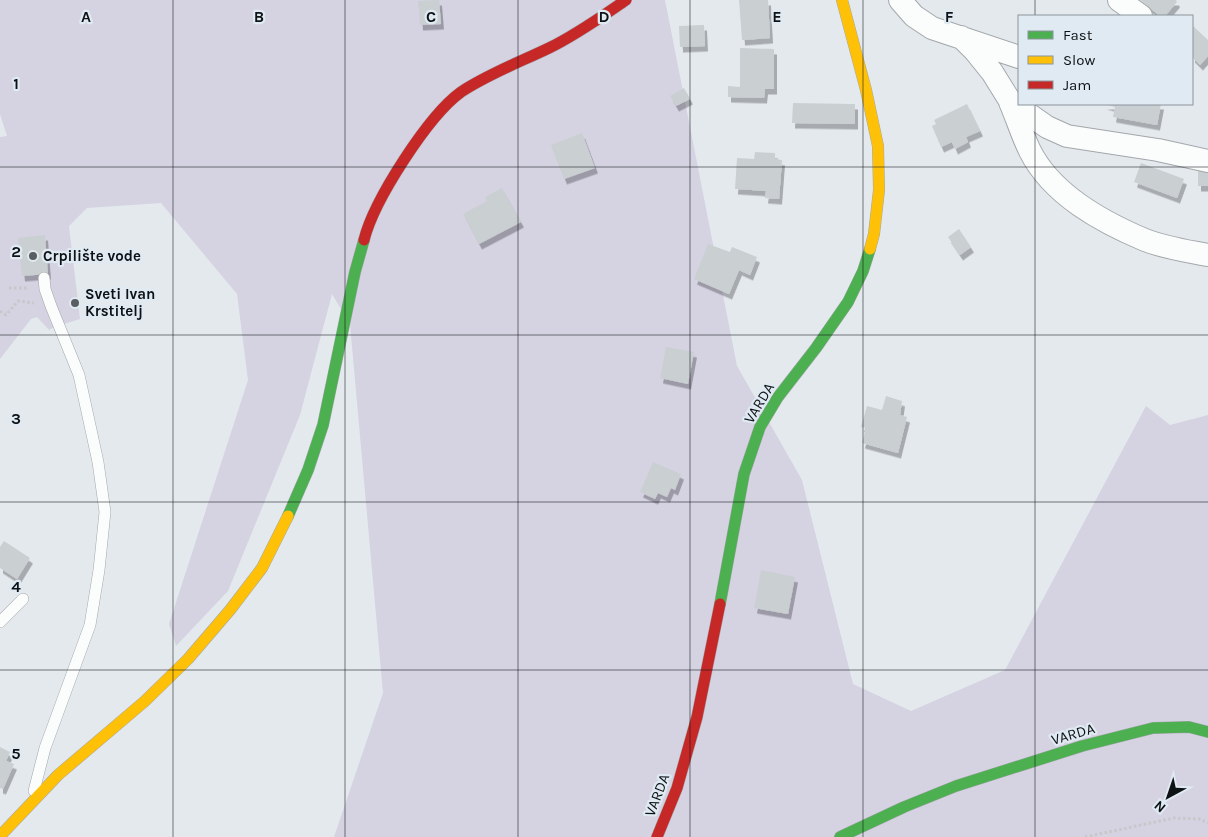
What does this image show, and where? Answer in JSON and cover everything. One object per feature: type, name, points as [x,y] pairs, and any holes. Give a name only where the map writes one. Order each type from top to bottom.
[{"type":"street","points":[[0,836],[58,775],[145,701],[188,659],[230,610],[262,568],[308,470],[323,425],[355,272],[365,235],[380,200],[403,162],[433,120],[460,93],[496,73],[552,47],[588,26],[626,0]]},
{"type":"street","name":"VARDA","points":[[657,837],[677,788],[698,717],[744,474],[760,427],[778,397],[816,348],[848,302],[863,271],[874,234],[878,190],[878,146],[866,90],[842,0]]},
{"type":"street","points":[[900,0],[914,16],[932,28],[962,36],[1018,57]]},
{"type":"street","points":[[1119,0],[1141,15]]},
{"type":"street","points":[[962,36],[992,72],[1010,101],[1030,152],[1046,176],[1071,199],[1100,217],[1146,240],[1184,251],[1208,255]]},
{"type":"street","points":[[1010,101],[1046,127],[1067,136],[1158,150],[1208,161]]},
{"type":"street","points":[[1184,251],[1208,248]]},
{"type":"street","name":"VARDA","points":[[840,837],[904,807],[956,786],[1082,746],[1153,728],[1189,727],[1208,732]]},
{"type":"lane","points":[[31,802],[45,748],[90,625],[99,570],[104,512],[98,462],[79,375],[51,306],[45,289],[44,278]]},
{"type":"lane","points":[[0,622],[23,599]]},
{"type":"path","points":[[0,311],[6,315],[18,301]]},
{"type":"path","points":[[1085,837],[1174,818],[1200,819],[1208,823]]},
{"type":"shaded area","points":[[0,0],[665,0],[737,366],[802,480],[853,684],[911,711],[1005,670],[1146,406],[1170,425],[1208,415],[1208,837],[334,837],[383,693],[350,324],[332,294],[300,415],[228,591],[176,646],[169,624],[248,380],[237,294],[161,203],[87,208],[69,226],[80,319],[49,330],[37,317],[31,319],[0,359],[0,137],[7,136],[0,114]]},
{"type":"building","points":[[439,0],[441,24],[420,25],[418,1]]},
{"type":"building","points":[[739,0],[768,0],[770,38],[742,40]]},
{"type":"building","points":[[1140,0],[1176,0],[1177,2],[1166,15],[1159,15]]},
{"type":"building","points":[[704,25],[705,46],[680,47],[679,26]]},
{"type":"building","points":[[1193,26],[1208,40],[1208,56],[1200,65],[1193,58]]},
{"type":"building","points":[[740,48],[774,49],[774,89],[765,89],[764,98],[728,97],[728,86],[740,87]]},
{"type":"building","points":[[684,88],[690,99],[676,106],[670,96]]},
{"type":"building","points":[[793,103],[855,104],[855,124],[792,123]]},
{"type":"building","points":[[967,104],[980,131],[966,137],[968,142],[955,149],[952,142],[941,147],[932,126],[936,124],[934,120]]},
{"type":"building","points":[[1108,105],[1161,105],[1157,125],[1113,117],[1115,107]]},
{"type":"building","points":[[582,133],[595,168],[564,179],[551,145]]},
{"type":"building","points":[[755,152],[775,153],[775,159],[782,160],[779,199],[765,198],[766,191],[735,189],[737,158],[754,159]]},
{"type":"building","points":[[1141,163],[1184,179],[1177,198],[1134,182]]},
{"type":"building","points":[[1198,170],[1208,170],[1208,186],[1198,186]]},
{"type":"building","points":[[502,188],[521,222],[479,244],[463,214],[487,201],[485,197]]},
{"type":"building","points":[[959,229],[971,247],[960,255],[948,237]]},
{"type":"building","name":"Crpilište vode","points":[[45,235],[48,274],[22,276],[18,238]]},
{"type":"building","points":[[708,244],[730,252],[732,247],[757,257],[750,275],[739,270],[729,294],[694,279]]},
{"type":"building","points":[[666,347],[694,352],[688,384],[660,378]]},
{"type":"building","points":[[886,396],[902,401],[900,415],[907,417],[898,453],[862,443],[866,428],[861,427],[867,406],[882,410]]},
{"type":"building","points":[[653,462],[681,474],[675,490],[671,488],[667,497],[658,493],[655,499],[640,492]]},
{"type":"building","points":[[4,541],[30,558],[17,579],[0,568],[0,547]]},
{"type":"building","points":[[761,570],[795,577],[788,614],[754,608]]},
{"type":"building","points":[[0,747],[10,752],[6,761],[14,764],[3,789],[0,788]]},
{"type":"traffic: fast","points":[[288,516],[308,470],[323,425],[355,272],[364,240]]},
{"type":"traffic: fast","points":[[720,604],[744,474],[760,427],[778,397],[816,348],[848,302],[863,271],[870,249]]},
{"type":"traffic: fast","points":[[840,837],[904,807],[956,786],[1082,746],[1153,728],[1189,727],[1208,732]]},
{"type":"traffic: slow","points":[[842,0],[866,90],[878,146],[879,190],[874,234],[870,249]]},
{"type":"traffic: slow","points":[[0,836],[58,775],[145,701],[188,659],[230,610],[262,568],[288,516]]},
{"type":"traffic: jam","points":[[364,240],[379,203],[404,160],[433,120],[461,92],[493,74],[559,43],[626,0]]},
{"type":"traffic: jam","points":[[657,837],[677,788],[697,717],[720,604]]},
{"type":"place","name":"Crpilište vode","points":[[33,256]]},
{"type":"place","name":"Sveti Ivan Krstitelj","points":[[75,303]]}]
